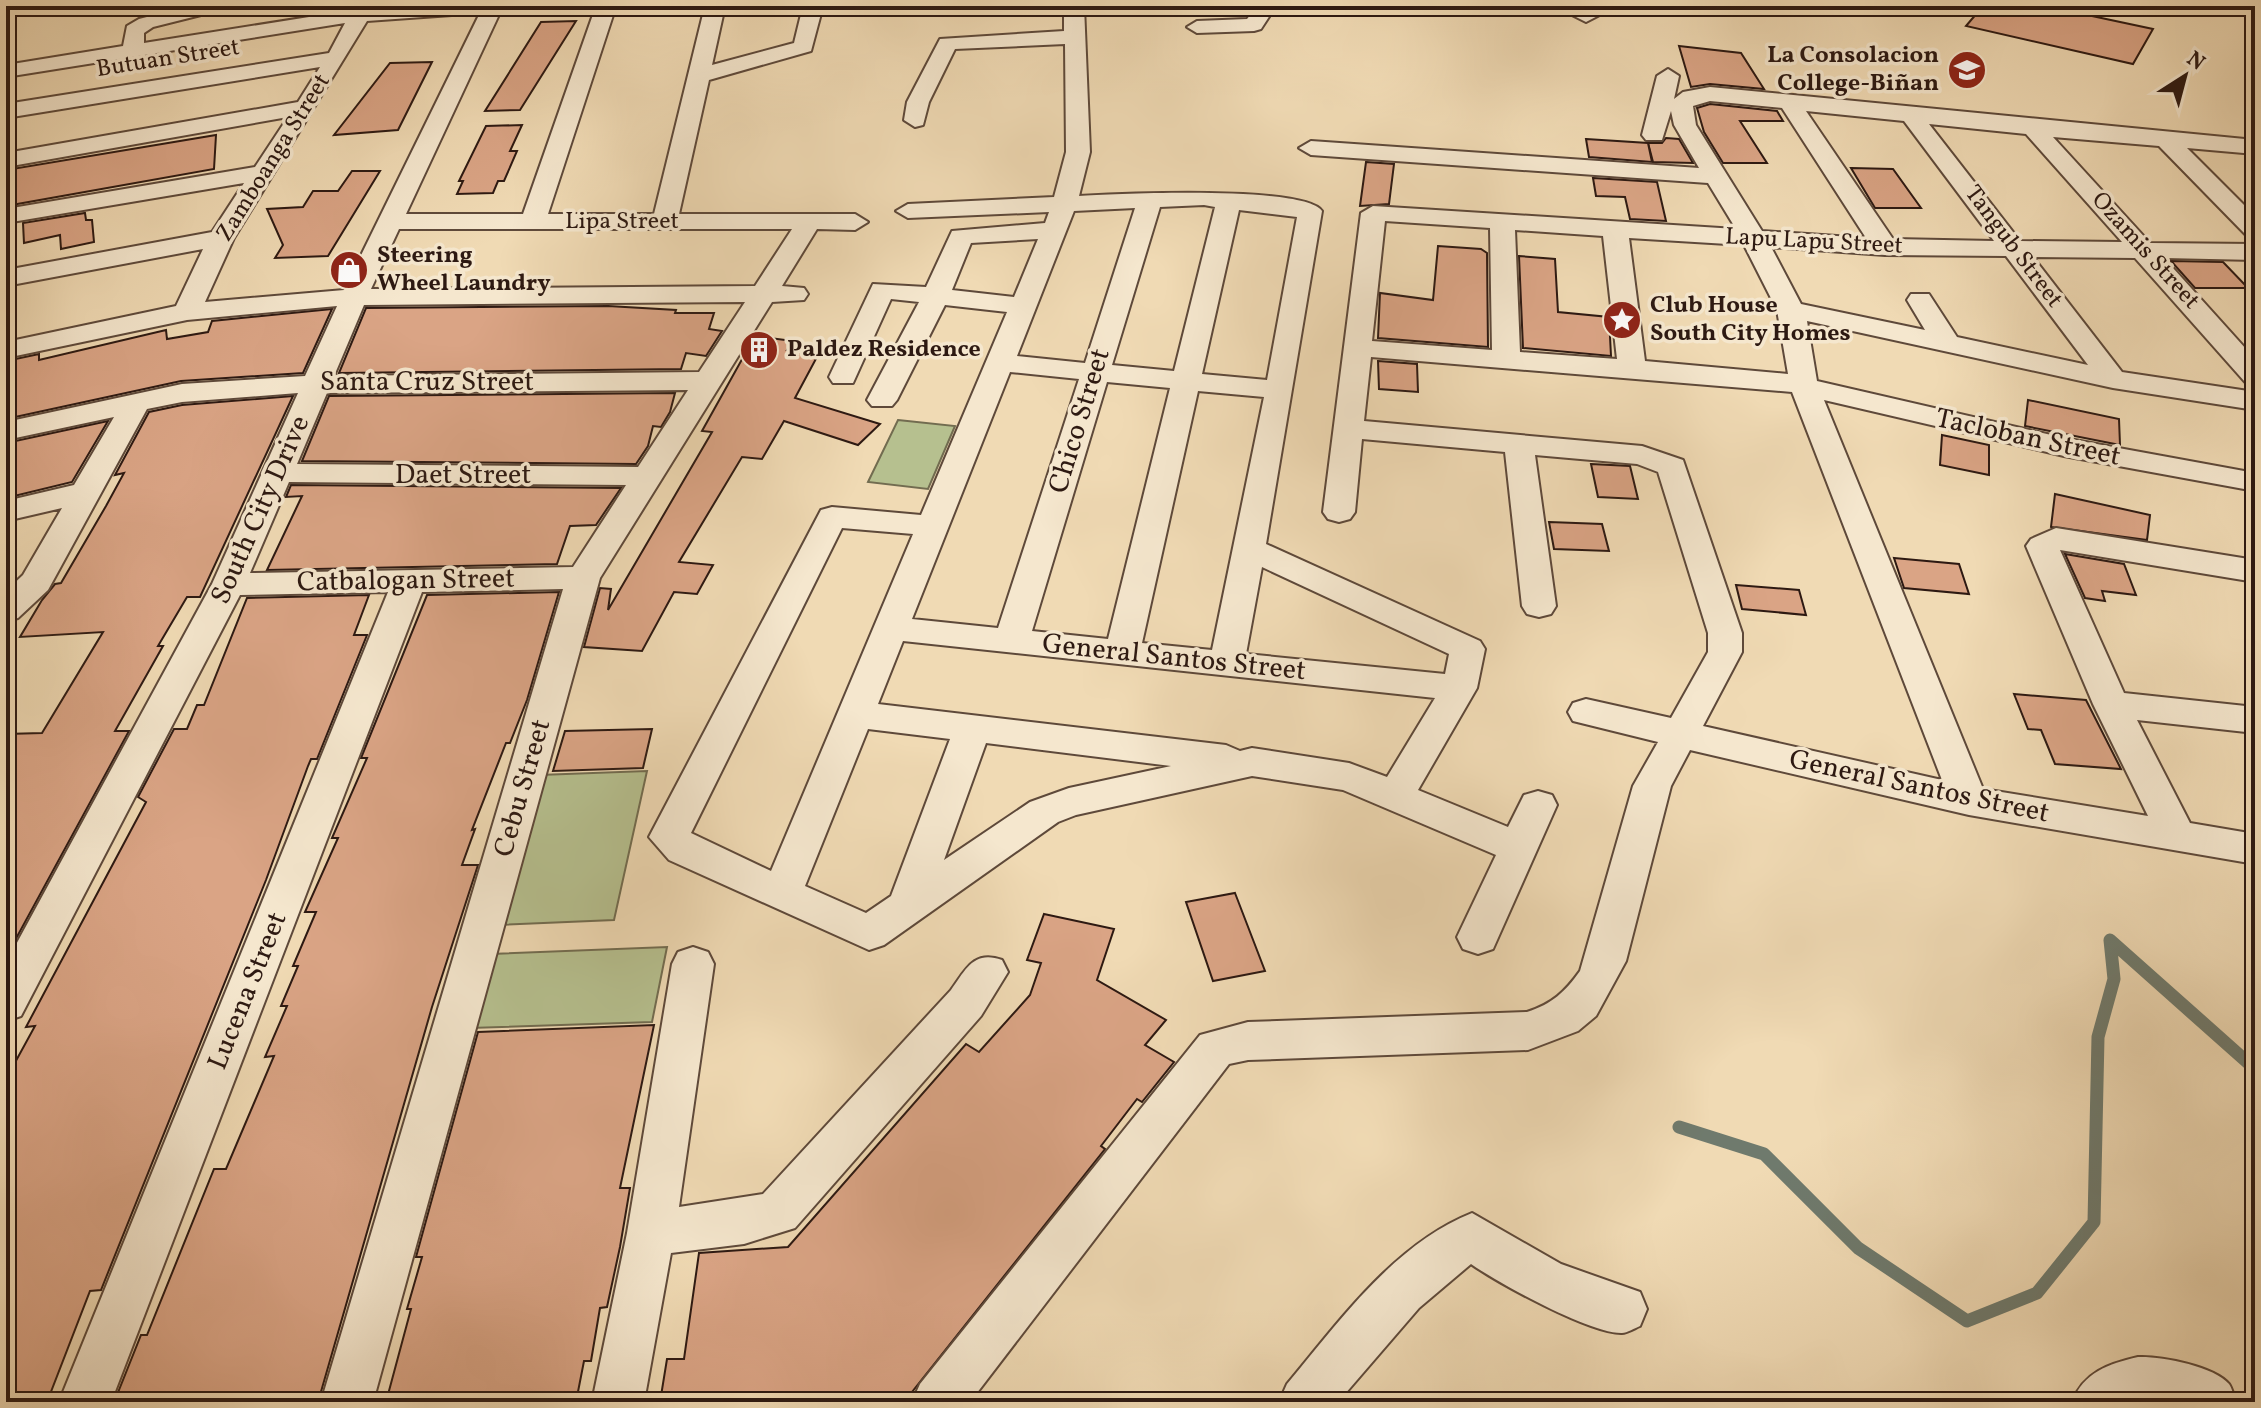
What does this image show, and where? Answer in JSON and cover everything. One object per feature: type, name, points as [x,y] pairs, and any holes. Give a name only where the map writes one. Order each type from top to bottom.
[{"type":"street","points":[[133,51],[134,30],[146,23],[214,6]]},
{"type":"street","points":[[6,71],[363,11],[487,6]]},
{"type":"street","name":"South City Drive","points":[[6,1003],[229,584],[354,297],[493,6]]},
{"type":"street","points":[[533,222],[606,6]]},
{"type":"street","points":[[664,223],[715,6]]},
{"type":"street","points":[[701,75],[804,47],[813,6]]},
{"type":"street","points":[[781,895],[1059,217],[1078,152],[1074,6]]},
{"type":"street","points":[[1197,27],[1254,25],[1262,12],[1253,6]]},
{"type":"street","points":[[1576,6],[1575,9],[1586,16],[1607,6]]},
{"type":"street","name":"Zamboanga Street","points":[[187,312],[221,238],[337,58],[363,11]]},
{"type":"street","points":[[915,120],[918,102],[947,43],[1077,37]]},
{"type":"street","name":"Butuan Street","points":[[6,111],[337,58]]},
{"type":"street","points":[[1672,92],[2255,147]]},
{"type":"street","points":[[1654,135],[1672,92]]},
{"type":"street","points":[[1672,92],[1681,104],[1682,117],[1754,239],[1791,310],[1804,386],[1969,801]]},
{"type":"street","points":[[1790,104],[1885,247]]},
{"type":"street","points":[[6,160],[305,107]]},
{"type":"street","name":"Tangub Street","points":[[1912,117],[2113,379]]},
{"type":"street","name":"Ozamis Street","points":[[2033,128],[2255,376]]},
{"type":"street","points":[[2165,139],[2255,230]]},
{"type":"street","points":[[1311,148],[1716,176]]},
{"type":"street","points":[[1354,177],[1358,151]]},
{"type":"street","points":[[6,216],[261,173]]},
{"type":"street","points":[[1122,653],[1183,380],[1229,198]]},
{"type":"street","points":[[882,400],[935,298],[961,236],[1150,200],[1229,198],[1310,211],[1280,390],[1227,664]]},
{"type":"street","name":"Chico Street","points":[[1011,642],[1150,200]]},
{"type":"street","points":[[908,211],[1059,217]]},
{"type":"street","name":"Lapu Lapu Street","points":[[1359,348],[1373,213],[1885,247],[2255,252]]},
{"type":"street","name":"Lipa Street","points":[[389,221],[855,222]]},
{"type":"street","points":[[1502,221],[1506,358]]},
{"type":"street","name":"Cebu Street","points":[[347,1402],[583,578],[708,381],[778,294],[809,222]]},
{"type":"street","points":[[1615,228],[1632,367]]},
{"type":"street","points":[[6,278],[221,238]]},
{"type":"street","points":[[843,377],[882,290],[1025,306]]},
{"type":"street","points":[[6,350],[187,312],[256,303],[354,297],[778,294]]},
{"type":"street","points":[[1920,300],[1947,344]]},
{"type":"street","points":[[1791,310],[2113,379],[2255,401]]},
{"type":"street","points":[[1339,512],[1359,348]]},
{"type":"street","name":"Tacloban Street","points":[[1359,348],[1777,380],[2064,447],[2255,482]]},
{"type":"street","points":[[1001,363],[1280,390]]},
{"type":"street","name":"Santa Cruz Street","points":[[6,431],[214,389],[319,383],[708,381]]},
{"type":"street","points":[[6,610],[36,582],[136,403]]},
{"type":"street","points":[[938,1402],[1215,1048],[1248,1041],[1528,1031],[1563,1018],[1581,1003],[1605,961],[1645,807],[1679,734],[1725,652],[1725,633],[1672,467],[1642,455],[1349,429]]},
{"type":"street","points":[[1519,444],[1539,606]]},
{"type":"street","name":"Daet Street","points":[[278,473],[648,476]]},
{"type":"street","points":[[6,511],[83,493]]},
{"type":"street","points":[[930,526],[832,517],[669,837],[683,849],[869,933],[1044,812],[1069,802],[1252,762]]},
{"type":"street","points":[[2178,838],[2111,704],[2042,551],[2045,542],[2056,538],[2255,571]]},
{"type":"street","points":[[1250,549],[1468,649],[1459,688],[1395,796]]},
{"type":"street","name":"Catbalogan Street","points":[[229,584],[583,578]]},
{"type":"street","name":"Lucena Street","points":[[85,1402],[410,580]]},
{"type":"street","name":"General Santos Street","points":[[889,628],[1459,688]]},
{"type":"street","points":[[2111,704],[2255,720]]},
{"type":"street","name":"General Santos Street","points":[[1586,712],[1969,801],[2255,849]]},
{"type":"street","points":[[854,714],[1252,762],[1349,777],[1519,848]]},
{"type":"street","points":[[908,906],[973,727]]},
{"type":"street","points":[[1478,937],[1538,805]]},
{"type":"street","points":[[618,1402],[651,1233],[693,964]]},
{"type":"street","points":[[651,1233],[744,1222],[778,1212],[966,1003],[987,972]]},
{"type":"street","points":[[1305,1402],[1399,1290],[1434,1259],[1472,1236],[1508,1264],[1582,1298],[1622,1309]]},
{"type":"street","points":[[2098,1402],[2140,1380],[2187,1388],[2210,1402]]},
{"type":"green space","points":[[898,420],[955,426],[928,489],[868,482]]},
{"type":"green space","points":[[647,771],[614,920],[497,925],[539,775]]},
{"type":"green space","points":[[667,947],[652,1022],[470,1028],[491,954]]},
{"type":"building","points":[[1983,6],[2045,6],[2153,29],[2133,64],[1966,26]]},
{"type":"building","points":[[576,21],[520,110],[485,111],[541,22]]},
{"type":"building","points":[[1679,46],[1741,53],[1764,89],[1710,84],[1691,87]]},
{"type":"building","points":[[432,62],[398,130],[334,135],[390,63]]},
{"type":"building","points":[[1710,104],[1777,111],[1783,121],[1740,121],[1767,163],[1723,163],[1704,132],[1697,108]]},
{"type":"building","points":[[522,125],[510,151],[517,151],[504,181],[498,181],[493,193],[457,194],[463,181],[459,181],[486,126]]},
{"type":"building","points":[[216,135],[214,169],[6,206],[6,170]]},
{"type":"building","points":[[1666,138],[1679,139],[1693,163],[1653,162],[1648,143],[1662,143]]},
{"type":"building","points":[[1586,139],[1648,143],[1652,162],[1589,157]]},
{"type":"building","points":[[1366,162],[1394,164],[1389,204],[1360,206]]},
{"type":"building","points":[[1851,168],[1893,169],[1921,208],[1875,208]]},
{"type":"building","points":[[352,171],[380,171],[328,256],[275,258],[283,245],[267,209],[303,207],[313,191],[338,191]]},
{"type":"building","points":[[1593,178],[1657,182],[1666,221],[1630,219],[1625,197],[1596,196]]},
{"type":"building","points":[[85,213],[86,220],[92,220],[94,242],[61,249],[60,235],[24,243],[23,223]]},
{"type":"building","points":[[1438,246],[1481,249],[1487,253],[1488,347],[1378,338],[1380,293],[1433,300]]},
{"type":"building","points":[[1519,256],[1555,259],[1558,312],[1609,317],[1611,356],[1523,348]]},
{"type":"building","points":[[2171,261],[2223,262],[2248,288],[2195,288]]},
{"type":"building","points":[[608,306],[676,310],[675,313],[714,313],[709,329],[722,331],[706,356],[686,353],[681,369],[339,373],[366,308]]},
{"type":"building","points":[[332,309],[303,373],[181,381],[6,419],[6,361],[39,354],[39,360],[166,330],[167,339],[208,332],[212,321]]},
{"type":"building","points":[[755,336],[793,341],[787,350],[818,355],[795,398],[880,424],[858,445],[784,421],[762,459],[742,457],[679,562],[713,565],[697,594],[674,592],[642,651],[584,647],[600,588],[611,589],[608,610],[712,432],[702,431]]},
{"type":"building","points":[[1378,361],[1417,364],[1418,392],[1379,389]]},
{"type":"building","points":[[675,393],[670,412],[661,427],[653,426],[648,446],[636,464],[302,461],[329,396]]},
{"type":"building","points":[[293,396],[200,597],[187,597],[158,646],[163,646],[115,731],[129,731],[6,957],[6,734],[42,733],[103,632],[20,637],[42,600],[55,584],[61,583],[106,506],[124,473],[115,475],[149,412],[182,405]]},
{"type":"building","points":[[2028,400],[2119,419],[2120,445],[2025,426]]},
{"type":"building","points":[[108,421],[72,482],[6,498],[6,443]]},
{"type":"building","points":[[1942,435],[1989,445],[1989,475],[1940,465]]},
{"type":"building","points":[[1591,464],[1630,466],[1638,499],[1598,497]]},
{"type":"building","points":[[291,485],[621,488],[596,525],[570,526],[557,564],[267,570],[302,496],[286,497]]},
{"type":"building","points":[[2055,494],[2150,515],[2147,540],[2051,527]]},
{"type":"building","points":[[1549,522],[1602,524],[1609,551],[1554,549]]},
{"type":"building","points":[[2065,554],[2124,564],[2136,595],[2102,591],[2105,601],[2085,598]]},
{"type":"building","points":[[1894,558],[1959,564],[1969,594],[1904,588]]},
{"type":"building","points":[[1736,585],[1799,590],[1806,615],[1742,609]]},
{"type":"building","points":[[559,592],[527,700],[510,743],[506,743],[472,830],[475,829],[462,865],[478,865],[432,1007],[318,1402],[115,1400],[141,1335],[147,1335],[214,1169],[226,1169],[274,1056],[265,1057],[287,1006],[281,1006],[298,966],[293,966],[316,912],[305,912],[338,838],[332,838],[367,758],[361,758],[427,595]]},
{"type":"building","points":[[369,595],[354,635],[367,635],[317,759],[311,759],[308,766],[266,880],[101,1290],[90,1291],[47,1402],[6,1402],[6,1079],[35,1026],[26,1027],[146,802],[138,797],[174,729],[187,729],[197,705],[204,705],[247,598]]},
{"type":"building","points":[[2014,694],[2086,700],[2121,769],[2055,764],[2041,730],[2028,729]]},
{"type":"building","points":[[652,729],[643,768],[553,771],[565,731]]},
{"type":"building","points":[[1235,893],[1265,971],[1213,981],[1186,902]]},
{"type":"building","points":[[1044,914],[1114,929],[1097,980],[1166,1020],[1145,1045],[1174,1062],[1142,1102],[1137,1099],[1101,1146],[1105,1149],[904,1402],[660,1402],[667,1359],[684,1359],[699,1253],[788,1247],[966,1044],[979,1052],[1030,995],[1041,963],[1027,960]]},
{"type":"building","points":[[654,1025],[620,1188],[630,1188],[620,1247],[607,1307],[600,1308],[591,1361],[584,1361],[576,1402],[386,1402],[422,1257],[416,1257],[478,1032]]},
{"type":"waterway","points":[[1679,1127],[1764,1154],[1858,1248],[1967,1321],[2037,1293],[2094,1222],[2098,1037],[2114,979],[2110,940],[2255,1069]]},
{"type":"place","name":"La Consolacion College-Biñan","points":[[1967,70]]},
{"type":"place","name":"Steering Wheel Laundry","points":[[349,270]]},
{"type":"place","name":"Club House South City Homes","points":[[1622,320]]},
{"type":"place","name":"Paldez Residence","points":[[759,350]]}]
